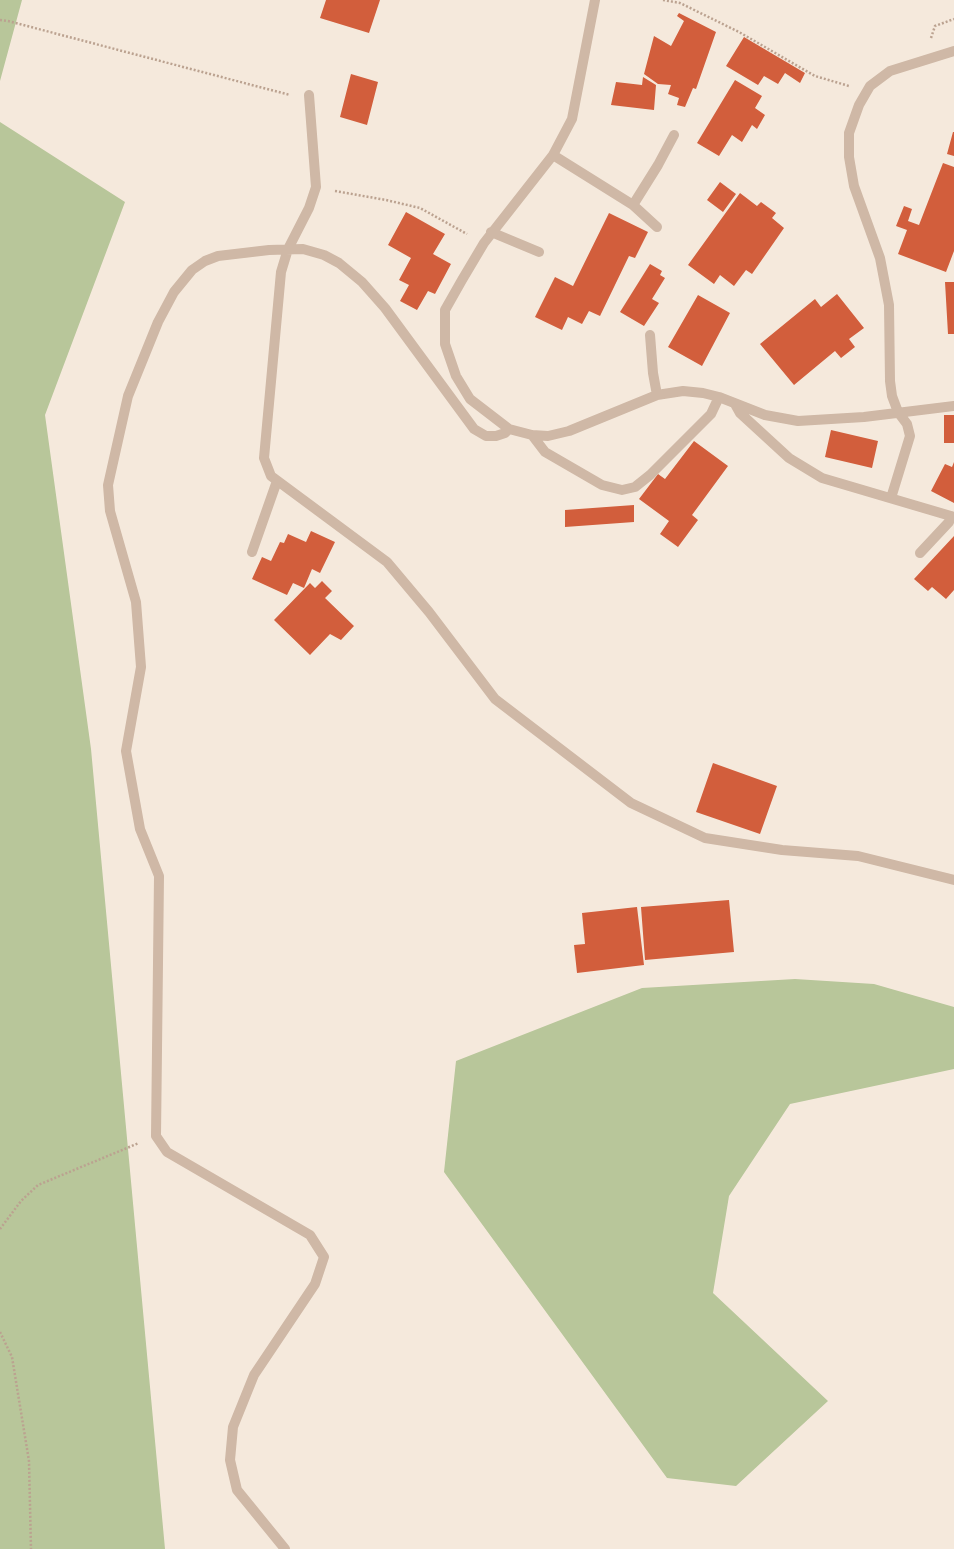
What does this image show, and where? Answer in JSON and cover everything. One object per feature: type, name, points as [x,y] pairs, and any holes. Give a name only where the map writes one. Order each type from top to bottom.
[{"type":"street","points":[[595,0],[572,119],[552,155],[491,232],[445,310],[445,344],[456,376],[470,399],[509,429],[532,436],[548,436],[569,432],[657,395],[683,391],[703,393],[718,397],[765,415],[798,420],[864,417],[954,406]]},
{"type":"street","points":[[891,498],[910,436],[907,424],[898,412],[892,396],[890,380],[889,305],[884,274],[874,237],[854,186],[849,157],[850,133],[859,105],[870,86],[890,71],[954,51]]},
{"type":"street","points":[[309,95],[316,187],[309,208],[288,249],[280,272],[264,458],[271,476],[387,562],[429,612],[495,699],[631,803],[705,838],[782,850],[858,856],[954,880]]},
{"type":"street","points":[[633,205],[658,165],[674,135]]},
{"type":"street","points":[[552,155],[633,205],[657,227]]},
{"type":"street","points":[[491,232],[539,252]]},
{"type":"street","points":[[285,1549],[237,1490],[230,1460],[233,1427],[254,1375],[315,1284],[324,1257],[310,1235],[167,1152],[156,1136],[159,876],[140,829],[126,751],[141,667],[136,602],[110,511],[108,485],[128,396],[158,322],[174,292],[192,270],[205,261],[218,256],[288,249],[303,249],[324,255],[340,263],[362,282],[385,308],[474,428],[486,436],[496,436],[505,433],[509,429]]},
{"type":"street","points":[[650,335],[653,373],[657,395]]},
{"type":"street","points":[[532,436],[545,452],[602,485],[622,490],[635,487],[650,475],[711,414],[718,397]]},
{"type":"street","points":[[734,404],[740,413],[789,458],[822,478],[953,516],[920,553]]},
{"type":"street","points":[[252,552],[277,481]]},
{"type":"path","points":[[663,0],[680,3],[739,32],[815,76],[846,84],[866,93]]},
{"type":"path","points":[[0,20],[289,95],[309,95]]},
{"type":"path","points":[[316,187],[420,208],[484,243]]},
{"type":"path","points":[[0,1227],[21,1201],[38,1185],[156,1136]]},
{"type":"path","points":[[0,1332],[12,1357],[29,1461],[31,1549]]},
{"type":"green space","points":[[0,0],[22,0],[0,81]]},
{"type":"green space","points":[[0,122],[125,202],[45,415],[91,749],[165,1549],[0,1549]]},
{"type":"green space","points":[[795,979],[874,984],[954,1007],[954,1069],[790,1104],[729,1196],[713,1293],[828,1401],[736,1486],[667,1478],[444,1172],[456,1061],[642,988]]},
{"type":"building","points":[[326,0],[380,0],[369,33],[320,18]]},
{"type":"building","points":[[679,13],[716,32],[696,89],[693,88],[685,107],[677,105],[679,98],[668,94],[671,85],[658,84],[644,74],[654,36],[671,46],[684,21],[677,16]]},
{"type":"building","points":[[744,37],[805,73],[800,83],[785,73],[778,84],[764,76],[758,85],[726,66]]},
{"type":"building","points":[[351,74],[378,82],[367,125],[340,117]]},
{"type":"building","points":[[643,77],[656,85],[654,110],[611,105],[616,82],[642,85]]},
{"type":"building","points":[[735,80],[762,96],[755,108],[765,115],[757,129],[752,125],[742,142],[732,135],[719,156],[697,143]]},
{"type":"building","points":[[954,132],[954,156],[947,154]]},
{"type":"building","points":[[943,163],[954,167],[954,251],[946,272],[898,254],[907,230],[896,226],[904,206],[912,209],[908,221],[919,225]]},
{"type":"building","points":[[720,182],[736,194],[723,212],[707,200]]},
{"type":"building","points":[[740,193],[757,206],[761,202],[776,213],[772,218],[784,228],[752,274],[746,270],[734,286],[720,275],[714,284],[688,265]]},
{"type":"building","points":[[406,212],[445,234],[433,254],[451,264],[435,294],[428,291],[417,310],[400,301],[409,285],[399,280],[411,258],[388,245]]},
{"type":"building","points":[[609,213],[648,232],[635,258],[629,256],[600,316],[589,311],[582,324],[568,317],[562,330],[535,317],[555,277],[573,286]]},
{"type":"building","points":[[650,264],[662,271],[660,275],[665,278],[652,299],[659,303],[644,326],[620,312]]},
{"type":"building","points":[[945,282],[954,282],[954,334],[948,334]]},
{"type":"building","points":[[837,294],[864,328],[849,339],[855,347],[841,358],[835,351],[794,385],[760,344],[815,299],[821,307]]},
{"type":"building","points":[[698,295],[730,313],[702,366],[668,347]]},
{"type":"building","points":[[944,415],[954,415],[954,443],[944,443]]},
{"type":"building","points":[[831,430],[878,441],[872,468],[825,457]]},
{"type":"building","points":[[694,441],[728,466],[692,515],[698,520],[678,547],[660,534],[669,521],[639,499],[658,474],[665,479]]},
{"type":"building","points":[[954,462],[954,503],[931,491],[945,464],[952,467]]},
{"type":"building","points":[[634,505],[634,522],[565,527],[565,510]]},
{"type":"building","points":[[311,531],[335,542],[320,573],[312,569],[304,588],[293,583],[287,595],[252,579],[262,557],[271,561],[280,542],[284,543],[288,534],[306,542]]},
{"type":"building","points":[[954,536],[954,590],[946,599],[932,587],[928,591],[914,579]]},
{"type":"building","points":[[322,581],[332,591],[325,598],[354,626],[341,640],[330,634],[310,655],[274,620],[310,583],[315,588]]},
{"type":"building","points":[[713,763],[777,786],[760,834],[696,812]]},
{"type":"building","points":[[729,900],[734,952],[645,960],[641,907]]},
{"type":"building","points":[[637,907],[644,965],[577,973],[574,945],[585,944],[582,913]]}]
